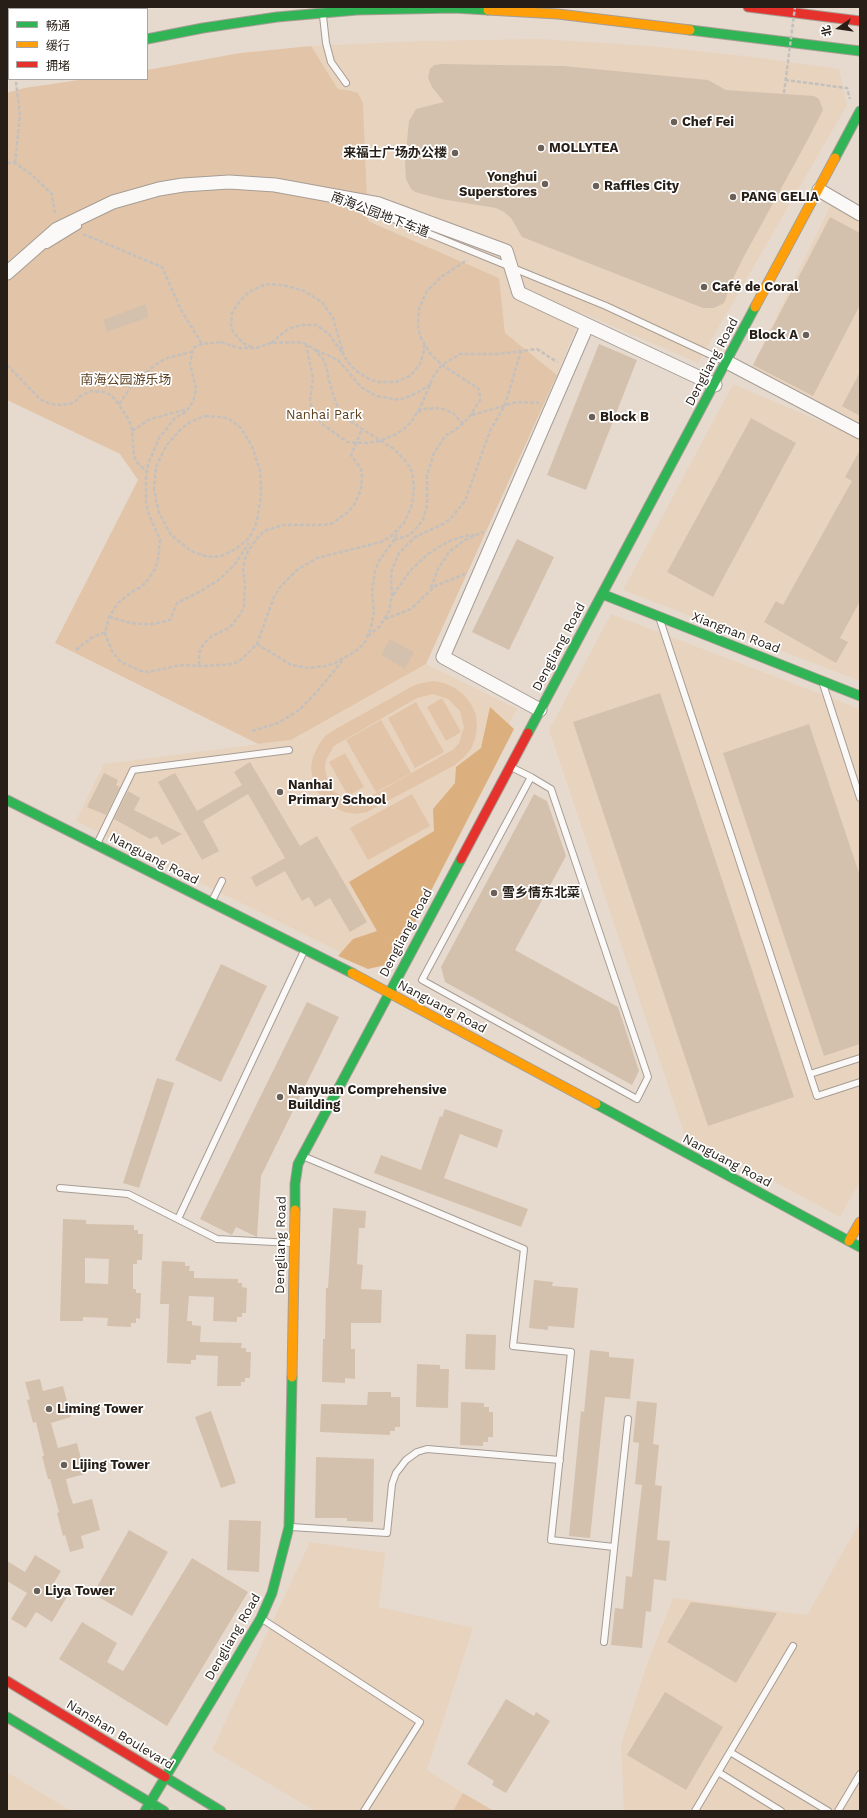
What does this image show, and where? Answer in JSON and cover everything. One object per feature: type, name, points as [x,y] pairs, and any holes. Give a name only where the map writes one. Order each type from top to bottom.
[{"type":"main road","points":[[748,7],[860,21]]},
{"type":"main road","points":[[148,39],[244,22],[323,13],[454,8],[523,11],[611,20],[860,51]]},
{"type":"main road","name":"Dengliang Road","points":[[145,1811],[261,1618],[272,1593],[289,1527],[296,1173],[301,1155],[715,385],[860,111]]},
{"type":"main road","name":"Xiangnan Road","points":[[602,594],[860,696]]},
{"type":"main road","name":"Nanguang Road","points":[[7,800],[389,992],[860,1246]]},
{"type":"main road","points":[[849,1241],[860,1222]]},
{"type":"main road","name":"Nanshan Boulevard","points":[[7,1681],[220,1811]]},
{"type":"main road","points":[[7,1717],[164,1811]]},
{"type":"street","points":[[7,273],[57,229],[113,202],[159,189],[207,183],[268,184],[379,204],[506,251],[519,293],[715,385]]},
{"type":"street","points":[[819,190],[860,214]]},
{"type":"street","points":[[540,710],[443,656],[587,326]]},
{"type":"street","points":[[727,362],[860,432]]},
{"type":"lane","points":[[323,13],[328,52],[337,72],[346,83]]},
{"type":"lane","points":[[7,273],[71,229],[119,206],[169,191],[220,184],[268,184]]},
{"type":"lane","name":"南海公园地下车道","points":[[325,194],[347,200],[606,306],[727,362]]},
{"type":"lane","points":[[659,617],[817,1096],[860,1082]]},
{"type":"lane","points":[[822,681],[860,798]]},
{"type":"lane","points":[[97,845],[133,770],[289,750]]},
{"type":"lane","points":[[510,767],[530,777],[551,789],[648,1077],[637,1099],[422,980],[530,777]]},
{"type":"lane","points":[[211,903],[222,881]]},
{"type":"lane","points":[[178,1219],[305,950]]},
{"type":"lane","points":[[810,1074],[860,1058]]},
{"type":"lane","points":[[301,1155],[524,1249],[514,1346],[571,1352],[551,1540],[614,1547]]},
{"type":"lane","points":[[60,1188],[128,1194],[217,1239],[294,1243]]},
{"type":"lane","points":[[604,1642],[628,1419]]},
{"type":"lane","points":[[289,1527],[387,1533],[392,1484],[396,1473],[406,1460],[417,1452],[427,1449],[560,1460]]},
{"type":"lane","points":[[261,1618],[420,1722],[364,1811]]},
{"type":"lane","points":[[695,1811],[793,1646]]},
{"type":"lane","points":[[730,1752],[828,1811]]},
{"type":"lane","points":[[718,1772],[782,1811]]},
{"type":"lane","points":[[838,1811],[860,1774]]},
{"type":"path","points":[[784,94],[795,7]]},
{"type":"path","points":[[785,80],[847,88],[850,99]]},
{"type":"path","points":[[15,163],[20,115],[16,82]]},
{"type":"path","points":[[7,163],[15,163],[32,175],[52,194],[57,229]]},
{"type":"path","points":[[71,229],[162,267],[181,310],[202,344]]},
{"type":"path","points":[[394,540],[407,536],[413,532],[423,520],[427,506],[427,474],[434,453],[446,435],[463,424],[472,415],[480,400],[479,389],[442,365],[432,356],[420,336],[418,317],[422,299],[433,283],[475,253]]},
{"type":"path","points":[[256,348],[243,343],[237,338],[231,325],[232,313],[239,302],[253,290],[264,285],[279,284],[304,291],[322,302],[333,318],[344,356]]},
{"type":"path","points":[[271,343],[291,328],[301,325],[316,325],[329,334],[355,370],[369,379],[378,382],[396,382],[403,380],[416,371],[423,358],[424,344]]},
{"type":"path","points":[[398,531],[381,542],[323,556],[307,563],[297,570],[281,586],[274,597],[257,644],[250,652],[232,664],[175,665],[148,672],[134,669],[121,662],[107,642],[105,632],[109,617],[118,602],[125,596],[141,587],[155,569],[158,560],[160,540],[151,521],[146,500],[147,472],[153,450],[166,428],[175,418],[189,409],[193,402],[196,389],[190,370],[191,352],[193,348],[202,344],[221,342],[239,348],[256,348],[271,343],[306,344],[315,350],[338,360],[361,387],[380,397],[400,400],[417,393],[431,384]]},
{"type":"path","points":[[306,344],[313,378],[310,400],[316,417],[328,429],[347,442],[356,443],[379,441],[404,429],[418,412],[434,374],[442,365],[460,354],[499,354],[537,349],[568,369]]},
{"type":"path","points":[[252,731],[278,723],[299,710],[316,693],[343,659],[364,644],[374,620],[372,592],[374,571],[384,551],[394,540],[404,523],[412,505],[414,479],[412,472],[404,458],[394,449],[362,430],[340,414],[330,386],[326,366],[315,350]]},
{"type":"path","points":[[368,636],[375,631],[385,619],[392,595],[391,574],[400,553],[414,537],[443,524],[459,510],[469,490],[490,431],[505,405],[520,351]]},
{"type":"path","points":[[119,404],[134,383],[155,365],[167,358],[191,352]]},
{"type":"path","points":[[7,365],[40,399],[48,403],[56,405],[69,404],[75,402],[85,393],[98,390],[110,394],[119,404],[129,420],[132,431],[134,456],[137,462],[147,472]]},
{"type":"path","points":[[472,415],[505,405],[530,402],[552,407]]},
{"type":"path","points":[[418,412],[425,409],[440,408],[452,413],[463,424]]},
{"type":"path","points":[[132,431],[150,419],[189,409]]},
{"type":"path","points":[[213,416],[229,419],[241,428],[252,446],[260,471],[261,496],[257,521],[250,537],[245,542],[236,550],[221,556],[205,556],[198,554],[186,548],[171,535],[159,513],[154,490],[156,467],[160,456],[172,437],[197,418],[213,416]]},
{"type":"path","points":[[109,617],[131,623],[142,624],[154,624],[170,620],[177,603],[201,591],[220,579],[250,544],[264,531],[293,524],[324,525],[341,518],[354,505],[362,484],[361,468],[351,454],[362,430]]},
{"type":"path","points":[[392,595],[410,571],[428,554],[447,542],[500,526]]},
{"type":"path","points":[[385,619],[403,613],[425,596],[431,588],[443,560],[457,546],[474,535]]},
{"type":"path","points":[[245,542],[250,544]]},
{"type":"path","points":[[199,665],[199,653],[204,643],[212,636],[229,628],[240,615],[244,607],[243,568],[250,544]]},
{"type":"path","points":[[431,588],[442,582],[481,569]]},
{"type":"path","points":[[76,650],[91,638],[105,632]]},
{"type":"path","points":[[257,644],[282,660],[300,667],[316,668],[343,659]]},
{"type":"shaded area","points":[[541,39],[651,46],[753,57],[839,69],[847,105],[698,363],[582,313],[557,375],[505,333],[498,278],[368,221],[363,103],[358,93],[338,89],[311,46],[422,41]]},
{"type":"shaded area","name":"Block A","points":[[833,200],[860,217],[860,424],[751,369]]},
{"type":"shaded area","points":[[733,384],[860,438],[860,681],[623,590]]},
{"type":"shaded area","points":[[611,614],[860,709],[860,1181],[840,1217],[684,1133],[549,730]]},
{"type":"shaded area","name":"Nanhai Primary School","points":[[426,664],[517,709],[385,950],[358,961],[76,821],[104,764],[291,740]]},
{"type":"shaded area","points":[[490,707],[514,729],[394,963],[368,969],[338,956],[353,939],[377,931],[349,882],[434,831],[433,809],[455,783],[456,767],[481,748]]},
{"type":"shaded area","points":[[860,1522],[860,1811],[624,1811],[621,1745],[646,1667],[673,1598],[807,1615]]},
{"type":"shaded area","points":[[310,1542],[385,1553],[379,1607],[473,1628],[427,1770],[463,1793],[453,1811],[315,1811],[212,1750]]},
{"type":"shaded area","points":[[7,1772],[71,1811],[7,1811]]},
{"type":"green space","name":"Nanhai Park","points":[[311,46],[338,89],[358,93],[363,103],[368,221],[499,278],[505,333],[557,375],[426,664],[291,740],[258,744],[55,643],[138,480],[120,454],[7,400],[7,93],[24,88],[79,80],[148,80],[148,70],[240,53]]},
{"type":"green space","points":[[433,681],[444,683],[455,688],[464,695],[471,704],[476,715],[477,727],[475,739],[471,749],[455,765],[367,812],[355,814],[344,812],[333,807],[324,800],[317,791],[311,768],[313,757],[325,736],[411,687],[421,683]],"holes":[[[433,694],[448,699],[460,711],[464,727],[459,743],[454,749],[364,800],[347,799],[333,791],[328,784],[325,768],[326,760],[334,746],[417,698]]]},
{"type":"green space","points":[[442,698],[461,732],[446,741],[427,707]]},
{"type":"green space","points":[[416,702],[444,752],[415,768],[388,718]]},
{"type":"green space","points":[[381,720],[411,773],[376,792],[346,740]]},
{"type":"green space","points":[[345,753],[364,787],[348,796],[329,762]]},
{"type":"green space","points":[[412,794],[430,826],[368,860],[350,828]]},
{"type":"green space","points":[[463,1793],[494,1811],[453,1811]]},
{"type":"building","name":"Raffles City","points":[[434,65],[564,66],[708,80],[726,90],[814,96],[819,99],[823,110],[742,260],[724,303],[714,308],[703,308],[522,237],[511,218],[496,208],[441,199],[415,192],[411,189],[406,179],[405,162],[409,121],[416,109],[444,102],[432,87],[428,78],[430,69]]},
{"type":"building","name":"Block A","points":[[830,217],[860,233],[860,305],[813,396],[753,365]]},
{"type":"building","points":[[145,304],[149,317],[107,332],[103,320]]},
{"type":"building","name":"Block B","points":[[599,344],[637,360],[586,490],[547,475]]},
{"type":"building","points":[[860,372],[860,416],[842,406]]},
{"type":"building","points":[[751,418],[796,443],[713,597],[667,572]]},
{"type":"building","points":[[860,450],[860,601],[840,638],[848,642],[836,663],[764,622],[776,601],[783,605],[852,481],[845,477]]},
{"type":"building","points":[[517,539],[554,557],[509,650],[472,632]]},
{"type":"building","points":[[390,639],[414,652],[405,669],[381,655]]},
{"type":"building","points":[[660,693],[794,1097],[708,1126],[573,722]]},
{"type":"building","points":[[809,724],[860,876],[860,1044],[824,1056],[723,753]]},
{"type":"building","points":[[250,762],[300,846],[317,836],[367,922],[350,932],[330,898],[315,907],[309,897],[302,901],[285,871],[256,887],[251,877],[285,858],[248,794],[203,821],[219,851],[202,860],[158,782],[175,773],[197,811],[242,785],[234,772]]},
{"type":"building","points":[[104,773],[118,780],[116,785],[120,787],[106,815],[87,807]]},
{"type":"building","points":[[128,791],[140,798],[134,810],[182,834],[162,845],[157,836],[150,839],[114,819]]},
{"type":"building","points":[[534,794],[547,801],[566,856],[515,950],[618,1007],[639,1071],[632,1085],[445,982],[441,967]]},
{"type":"building","points":[[221,964],[267,986],[221,1082],[175,1060]]},
{"type":"building","name":"Nanyuan Comprehensive Building","points":[[307,1002],[339,1017],[261,1176],[257,1237],[236,1227],[232,1235],[200,1219]]},
{"type":"building","points":[[157,1078],[174,1083],[139,1188],[123,1183]]},
{"type":"building","points":[[445,1109],[503,1130],[497,1148],[460,1134],[444,1178],[528,1209],[521,1227],[374,1173],[381,1155],[421,1170],[440,1116],[442,1117]]},
{"type":"building","points":[[333,1208],[366,1211],[365,1228],[359,1228],[357,1264],[363,1265],[361,1289],[382,1290],[381,1323],[351,1323],[351,1349],[355,1349],[355,1379],[345,1378],[345,1383],[322,1382],[326,1288],[328,1288]]},
{"type":"building","points":[[63,1219],[86,1220],[86,1224],[134,1225],[134,1230],[138,1230],[138,1234],[143,1234],[142,1260],[137,1260],[137,1264],[133,1264],[133,1289],[136,1289],[136,1293],[141,1293],[140,1319],[136,1318],[136,1323],[131,1323],[131,1327],[107,1326],[108,1318],[83,1317],[83,1321],[60,1321]],"holes":[[[85,1258],[109,1259],[108,1284],[85,1283]]]},
{"type":"building","points":[[162,1261],[185,1262],[185,1266],[190,1266],[189,1271],[194,1271],[194,1278],[238,1279],[238,1283],[242,1283],[242,1287],[247,1288],[246,1313],[242,1313],[242,1317],[237,1317],[237,1322],[213,1321],[214,1297],[189,1296],[187,1321],[192,1321],[192,1325],[201,1326],[200,1342],[242,1343],[241,1348],[246,1348],[246,1352],[251,1352],[250,1378],[245,1378],[245,1382],[241,1382],[241,1386],[217,1386],[218,1356],[196,1355],[196,1360],[191,1360],[191,1364],[167,1363],[169,1304],[160,1304]]},
{"type":"building","points":[[534,1280],[553,1282],[552,1286],[578,1288],[574,1328],[548,1326],[548,1330],[529,1328]]},
{"type":"building","points":[[466,1334],[496,1335],[495,1370],[465,1369]]},
{"type":"building","points":[[590,1350],[609,1352],[609,1357],[634,1359],[630,1399],[605,1397],[590,1538],[569,1536],[581,1411],[584,1412]]},
{"type":"building","points":[[417,1364],[440,1365],[440,1369],[449,1369],[448,1408],[416,1407]]},
{"type":"building","points":[[40,1379],[43,1391],[63,1386],[71,1417],[51,1423],[58,1448],[77,1443],[85,1474],[66,1479],[69,1492],[73,1504],[92,1499],[100,1530],[81,1536],[84,1548],[70,1552],[65,1535],[63,1536],[57,1513],[59,1512],[50,1479],[48,1479],[36,1422],[33,1423],[27,1400],[30,1399],[25,1382]]},
{"type":"building","points":[[368,1392],[391,1392],[391,1397],[400,1397],[400,1427],[395,1427],[395,1431],[390,1431],[390,1435],[320,1432],[321,1404],[367,1405]]},
{"type":"building","points":[[637,1401],[657,1403],[653,1444],[659,1445],[655,1485],[662,1486],[657,1540],[670,1541],[666,1581],[654,1579],[651,1612],[646,1611],[642,1648],[611,1645],[615,1608],[623,1609],[626,1576],[632,1577],[642,1485],[635,1484],[639,1443],[633,1442]]},
{"type":"building","points":[[461,1402],[484,1403],[484,1407],[489,1407],[489,1412],[493,1412],[493,1437],[488,1437],[488,1442],[483,1442],[483,1446],[460,1445]]},
{"type":"building","points":[[211,1411],[236,1483],[221,1488],[195,1417]]},
{"type":"building","points":[[316,1457],[374,1459],[373,1522],[347,1521],[347,1518],[315,1518]]},
{"type":"building","points":[[229,1520],[261,1521],[259,1572],[227,1570]]},
{"type":"building","points":[[129,1530],[168,1552],[132,1616],[93,1594]]},
{"type":"building","name":"Liya Tower","points":[[35,1555],[61,1571],[52,1586],[68,1595],[52,1622],[36,1612],[26,1628],[11,1619],[27,1593],[7,1581],[7,1561],[25,1572]]},
{"type":"building","points":[[192,1558],[248,1592],[167,1726],[59,1659],[82,1622],[117,1643],[107,1662],[123,1671]]},
{"type":"building","points":[[691,1602],[777,1613],[736,1683],[667,1642]]},
{"type":"building","points":[[665,1692],[723,1727],[686,1790],[627,1755]]},
{"type":"building","points":[[506,1699],[534,1716],[536,1712],[550,1721],[506,1793],[492,1785],[494,1781],[467,1764]]},
{"type":"traffic: fast","points":[[94,8],[102,7]]},
{"type":"traffic: fast","points":[[148,39],[203,28],[277,17],[357,10],[454,8],[488,10]]},
{"type":"traffic: fast","points":[[690,30],[860,51]]},
{"type":"traffic: fast","points":[[835,158],[860,111]]},
{"type":"traffic: fast","points":[[528,733],[755,307]]},
{"type":"traffic: fast","points":[[602,594],[860,696]]},
{"type":"traffic: fast","points":[[7,800],[352,973]]},
{"type":"traffic: fast","points":[[295,1210],[295,1184],[298,1164],[461,859]]},
{"type":"traffic: fast","points":[[596,1104],[860,1247]]},
{"type":"traffic: fast","points":[[145,1811],[261,1618],[272,1593],[289,1527],[292,1377]]},
{"type":"traffic: fast","points":[[7,1717],[164,1811]]},
{"type":"traffic: fast","points":[[165,1777],[221,1811]]},
{"type":"traffic: slow","points":[[488,10],[558,14],[690,30]]},
{"type":"traffic: slow","points":[[755,307],[835,158]]},
{"type":"traffic: slow","points":[[352,973],[596,1104]]},
{"type":"traffic: slow","points":[[292,1377],[295,1210]]},
{"type":"traffic: slow","points":[[849,1241],[860,1222]]},
{"type":"traffic: jam","points":[[748,7],[860,21]]},
{"type":"traffic: jam","points":[[461,859],[528,733]]},
{"type":"traffic: jam","points":[[7,1681],[165,1777]]},
{"type":"place","name":"Chef Fei","points":[[674,122]]},
{"type":"place","name":"MOLLYTEA","points":[[541,148]]},
{"type":"place","name":"来福士广场办公楼","points":[[455,153]]},
{"type":"place","name":"Yonghui Superstores","points":[[545,184]]},
{"type":"place","name":"Raffles City","points":[[596,186]]},
{"type":"place","name":"PANG GELIA","points":[[733,197]]},
{"type":"place","name":"Café de Coral","points":[[704,287]]},
{"type":"place","name":"Block A","points":[[806,335]]},
{"type":"place","name":"Block B","points":[[592,417]]},
{"type":"place","name":"Nanhai Primary School","points":[[280,792]]},
{"type":"place","name":"雪乡情东北菜","points":[[494,893]]},
{"type":"place","name":"Nanyuan Comprehensive Building","points":[[280,1097]]},
{"type":"place","name":"Liming Tower","points":[[49,1409]]},
{"type":"place","name":"Lijing Tower","points":[[64,1465]]},
{"type":"place","name":"Liya Tower","points":[[37,1591]]},
{"type":"park label","name":"南海公园游乐场","points":[[126,380]]}]
